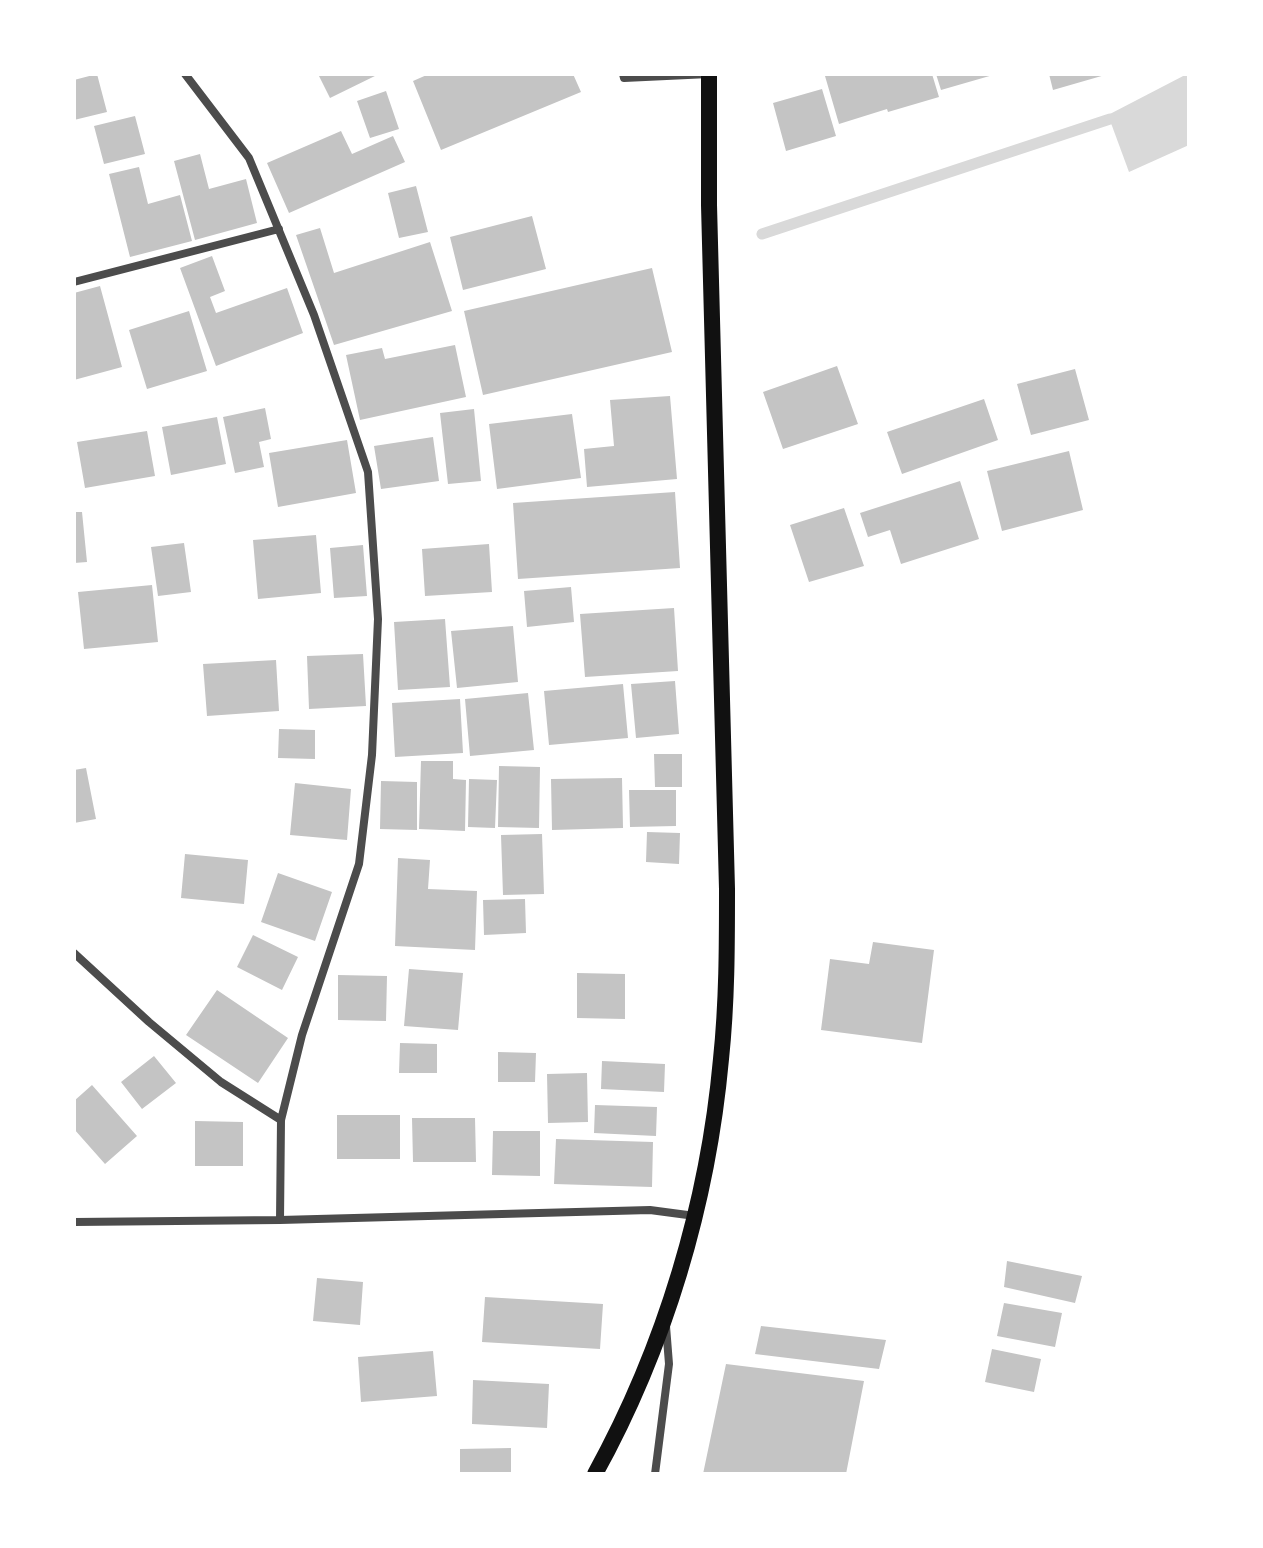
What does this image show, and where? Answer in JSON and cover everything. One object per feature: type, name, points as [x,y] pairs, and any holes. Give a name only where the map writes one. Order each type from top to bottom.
[{"type":"main road","points":[[595,1474],[625,1416],[665,1318],[707,1164],[721,1059],[727,947],[709,205],[709,74]]},
{"type":"street","points":[[185,74],[249,158],[314,315],[368,472],[378,619],[372,755],[359,864],[302,1035],[281,1120],[280,1220]]},
{"type":"street","points":[[623,74],[624,78],[709,74]]},
{"type":"street","points":[[74,282],[279,229]]},
{"type":"street","points":[[74,953],[221,1082],[281,1120]]},
{"type":"street","points":[[74,1222],[650,1210],[695,1216]]},
{"type":"street","points":[[655,1474],[669,1364],[665,1318]]},
{"type":"shaded area","points":[[1187,74],[1189,145],[1129,172],[1108,115]]},
{"type":"building","points":[[97,74],[107,112],[74,120],[74,80]]},
{"type":"building","points":[[318,74],[379,74],[330,98]]},
{"type":"building","points":[[429,74],[573,74],[581,92],[441,150],[413,81]]},
{"type":"building","points":[[932,74],[939,97],[839,124],[825,76]]},
{"type":"building","points":[[936,74],[993,74],[993,75],[941,90]]},
{"type":"building","points":[[1049,74],[1105,74],[1105,75],[1053,90]]},
{"type":"building","points":[[822,89],[836,136],[786,151],[773,103]]},
{"type":"building","points":[[386,91],[399,129],[370,138],[357,101]]},
{"type":"building","points":[[135,116],[145,154],[104,164],[94,126]]},
{"type":"building","points":[[341,131],[352,154],[393,136],[405,162],[289,213],[267,163]]},
{"type":"building","points":[[200,154],[209,189],[246,179],[257,223],[195,240],[174,161]]},
{"type":"building","points":[[139,167],[148,204],[180,195],[192,241],[130,257],[109,174]]},
{"type":"building","points":[[416,186],[428,232],[399,238],[388,193]]},
{"type":"building","points":[[532,216],[546,269],[463,290],[450,237]]},
{"type":"building","points":[[320,228],[334,273],[430,242],[452,311],[334,345],[296,235]]},
{"type":"building","points":[[212,256],[225,291],[210,297],[216,313],[287,288],[303,333],[216,366],[180,268]]},
{"type":"building","points":[[652,268],[672,352],[483,395],[464,311]]},
{"type":"building","points":[[100,286],[122,367],[74,380],[74,293]]},
{"type":"building","points":[[189,311],[207,371],[147,389],[129,330]]},
{"type":"building","points":[[455,345],[466,397],[360,420],[346,355],[382,348],[385,359]]},
{"type":"building","points":[[837,366],[858,424],[783,449],[763,392]]},
{"type":"building","points":[[1075,369],[1089,420],[1031,435],[1017,384]]},
{"type":"building","points":[[670,396],[677,479],[587,487],[584,449],[614,446],[610,400]]},
{"type":"building","points":[[984,399],[998,440],[902,474],[887,432]]},
{"type":"building","points":[[265,408],[271,439],[259,442],[264,467],[235,473],[223,417]]},
{"type":"building","points":[[474,409],[481,481],[448,484],[440,413]]},
{"type":"building","points":[[572,414],[581,478],[497,489],[489,424]]},
{"type":"building","points":[[217,417],[226,464],[171,475],[162,427]]},
{"type":"building","points":[[147,431],[155,476],[85,488],[77,442]]},
{"type":"building","points":[[433,437],[439,481],[381,489],[374,446]]},
{"type":"building","points":[[347,440],[356,493],[278,507],[269,453]]},
{"type":"building","points":[[1069,451],[1083,510],[1002,531],[987,471]]},
{"type":"building","points":[[960,481],[979,539],[901,564],[890,530],[868,537],[860,513]]},
{"type":"building","points":[[675,492],[680,568],[518,579],[513,503]]},
{"type":"building","points":[[844,508],[864,566],[809,582],[790,525]]},
{"type":"building","points":[[74,512],[82,512],[87,562],[74,563]]},
{"type":"building","points":[[316,535],[321,593],[258,599],[253,540]]},
{"type":"building","points":[[184,543],[191,592],[158,596],[151,547]]},
{"type":"building","points":[[489,544],[492,592],[425,596],[422,549]]},
{"type":"building","points":[[363,545],[367,596],[334,598],[330,548]]},
{"type":"building","points":[[152,585],[158,642],[84,649],[78,592]]},
{"type":"building","points":[[571,587],[574,622],[527,627],[524,591]]},
{"type":"building","points":[[674,608],[678,671],[585,677],[580,614]]},
{"type":"building","points":[[445,619],[450,687],[398,690],[394,622]]},
{"type":"building","points":[[513,626],[518,682],[457,688],[451,631]]},
{"type":"building","points":[[363,654],[366,706],[309,709],[307,656]]},
{"type":"building","points":[[276,660],[279,711],[207,716],[203,664]]},
{"type":"building","points":[[675,681],[679,734],[636,738],[631,684]]},
{"type":"building","points":[[623,684],[628,738],[549,745],[544,691]]},
{"type":"building","points":[[528,693],[534,750],[470,756],[465,699]]},
{"type":"building","points":[[460,699],[463,753],[395,757],[392,703]]},
{"type":"building","points":[[279,729],[315,730],[315,759],[278,758]]},
{"type":"building","points":[[654,754],[682,754],[682,787],[655,787]]},
{"type":"building","points":[[421,761],[453,761],[453,779],[466,780],[465,831],[419,829]]},
{"type":"building","points":[[499,766],[540,767],[539,828],[498,827]]},
{"type":"building","points":[[86,768],[96,819],[74,823],[74,770]]},
{"type":"building","points":[[622,778],[623,828],[552,830],[551,779]]},
{"type":"building","points":[[469,779],[497,780],[495,828],[468,827]]},
{"type":"building","points":[[381,781],[417,782],[417,830],[380,829]]},
{"type":"building","points":[[295,783],[351,789],[347,840],[290,835]]},
{"type":"building","points":[[629,790],[676,790],[676,826],[630,827]]},
{"type":"building","points":[[647,832],[680,833],[679,864],[646,862]]},
{"type":"building","points":[[542,834],[544,894],[503,895],[501,835]]},
{"type":"building","points":[[185,854],[248,860],[244,904],[181,898]]},
{"type":"building","points":[[398,858],[430,860],[428,889],[477,891],[475,950],[395,946]]},
{"type":"building","points":[[278,873],[332,892],[315,941],[261,922]]},
{"type":"building","points":[[525,899],[526,933],[484,935],[483,900]]},
{"type":"building","points":[[253,935],[298,957],[282,990],[237,967]]},
{"type":"building","points":[[873,942],[934,950],[922,1043],[821,1030],[830,959],[869,964]]},
{"type":"building","points":[[409,969],[463,973],[458,1030],[404,1026]]},
{"type":"building","points":[[577,973],[625,974],[625,1019],[577,1018]]},
{"type":"building","points":[[338,975],[387,976],[386,1021],[338,1020]]},
{"type":"building","points":[[217,990],[288,1038],[258,1083],[186,1035]]},
{"type":"building","points":[[400,1043],[437,1044],[437,1073],[399,1073]]},
{"type":"building","points":[[498,1052],[536,1053],[535,1082],[498,1082]]},
{"type":"building","points":[[154,1056],[176,1083],[142,1109],[121,1082]]},
{"type":"building","points":[[602,1061],[665,1064],[664,1092],[601,1089]]},
{"type":"building","points":[[587,1073],[588,1122],[548,1123],[547,1074]]},
{"type":"building","points":[[92,1085],[137,1136],[105,1164],[74,1129],[74,1101]]},
{"type":"building","points":[[595,1105],[657,1107],[656,1136],[594,1133]]},
{"type":"building","points":[[337,1115],[400,1115],[400,1159],[337,1159]]},
{"type":"building","points":[[412,1118],[475,1118],[476,1162],[413,1162]]},
{"type":"building","points":[[195,1121],[243,1122],[243,1166],[195,1166]]},
{"type":"building","points":[[493,1131],[540,1131],[540,1176],[492,1175]]},
{"type":"building","points":[[556,1139],[653,1142],[652,1187],[554,1184]]},
{"type":"building","points":[[1007,1261],[1082,1276],[1075,1303],[1004,1287]]},
{"type":"building","points":[[317,1278],[363,1282],[360,1325],[313,1321]]},
{"type":"building","points":[[485,1297],[603,1304],[600,1349],[482,1342]]},
{"type":"building","points":[[1004,1303],[1062,1313],[1055,1347],[997,1336]]},
{"type":"building","points":[[761,1326],[886,1340],[879,1369],[755,1354]]},
{"type":"building","points":[[992,1349],[1041,1359],[1034,1392],[985,1382]]},
{"type":"building","points":[[433,1351],[437,1396],[361,1402],[358,1357]]},
{"type":"building","points":[[726,1364],[864,1381],[846,1474],[703,1474]]},
{"type":"building","points":[[473,1380],[549,1384],[547,1428],[472,1424]]},
{"type":"building","points":[[511,1448],[511,1474],[460,1474],[460,1449]]},
{"type":"waterway","points":[[762,234],[1110,119]]}]
